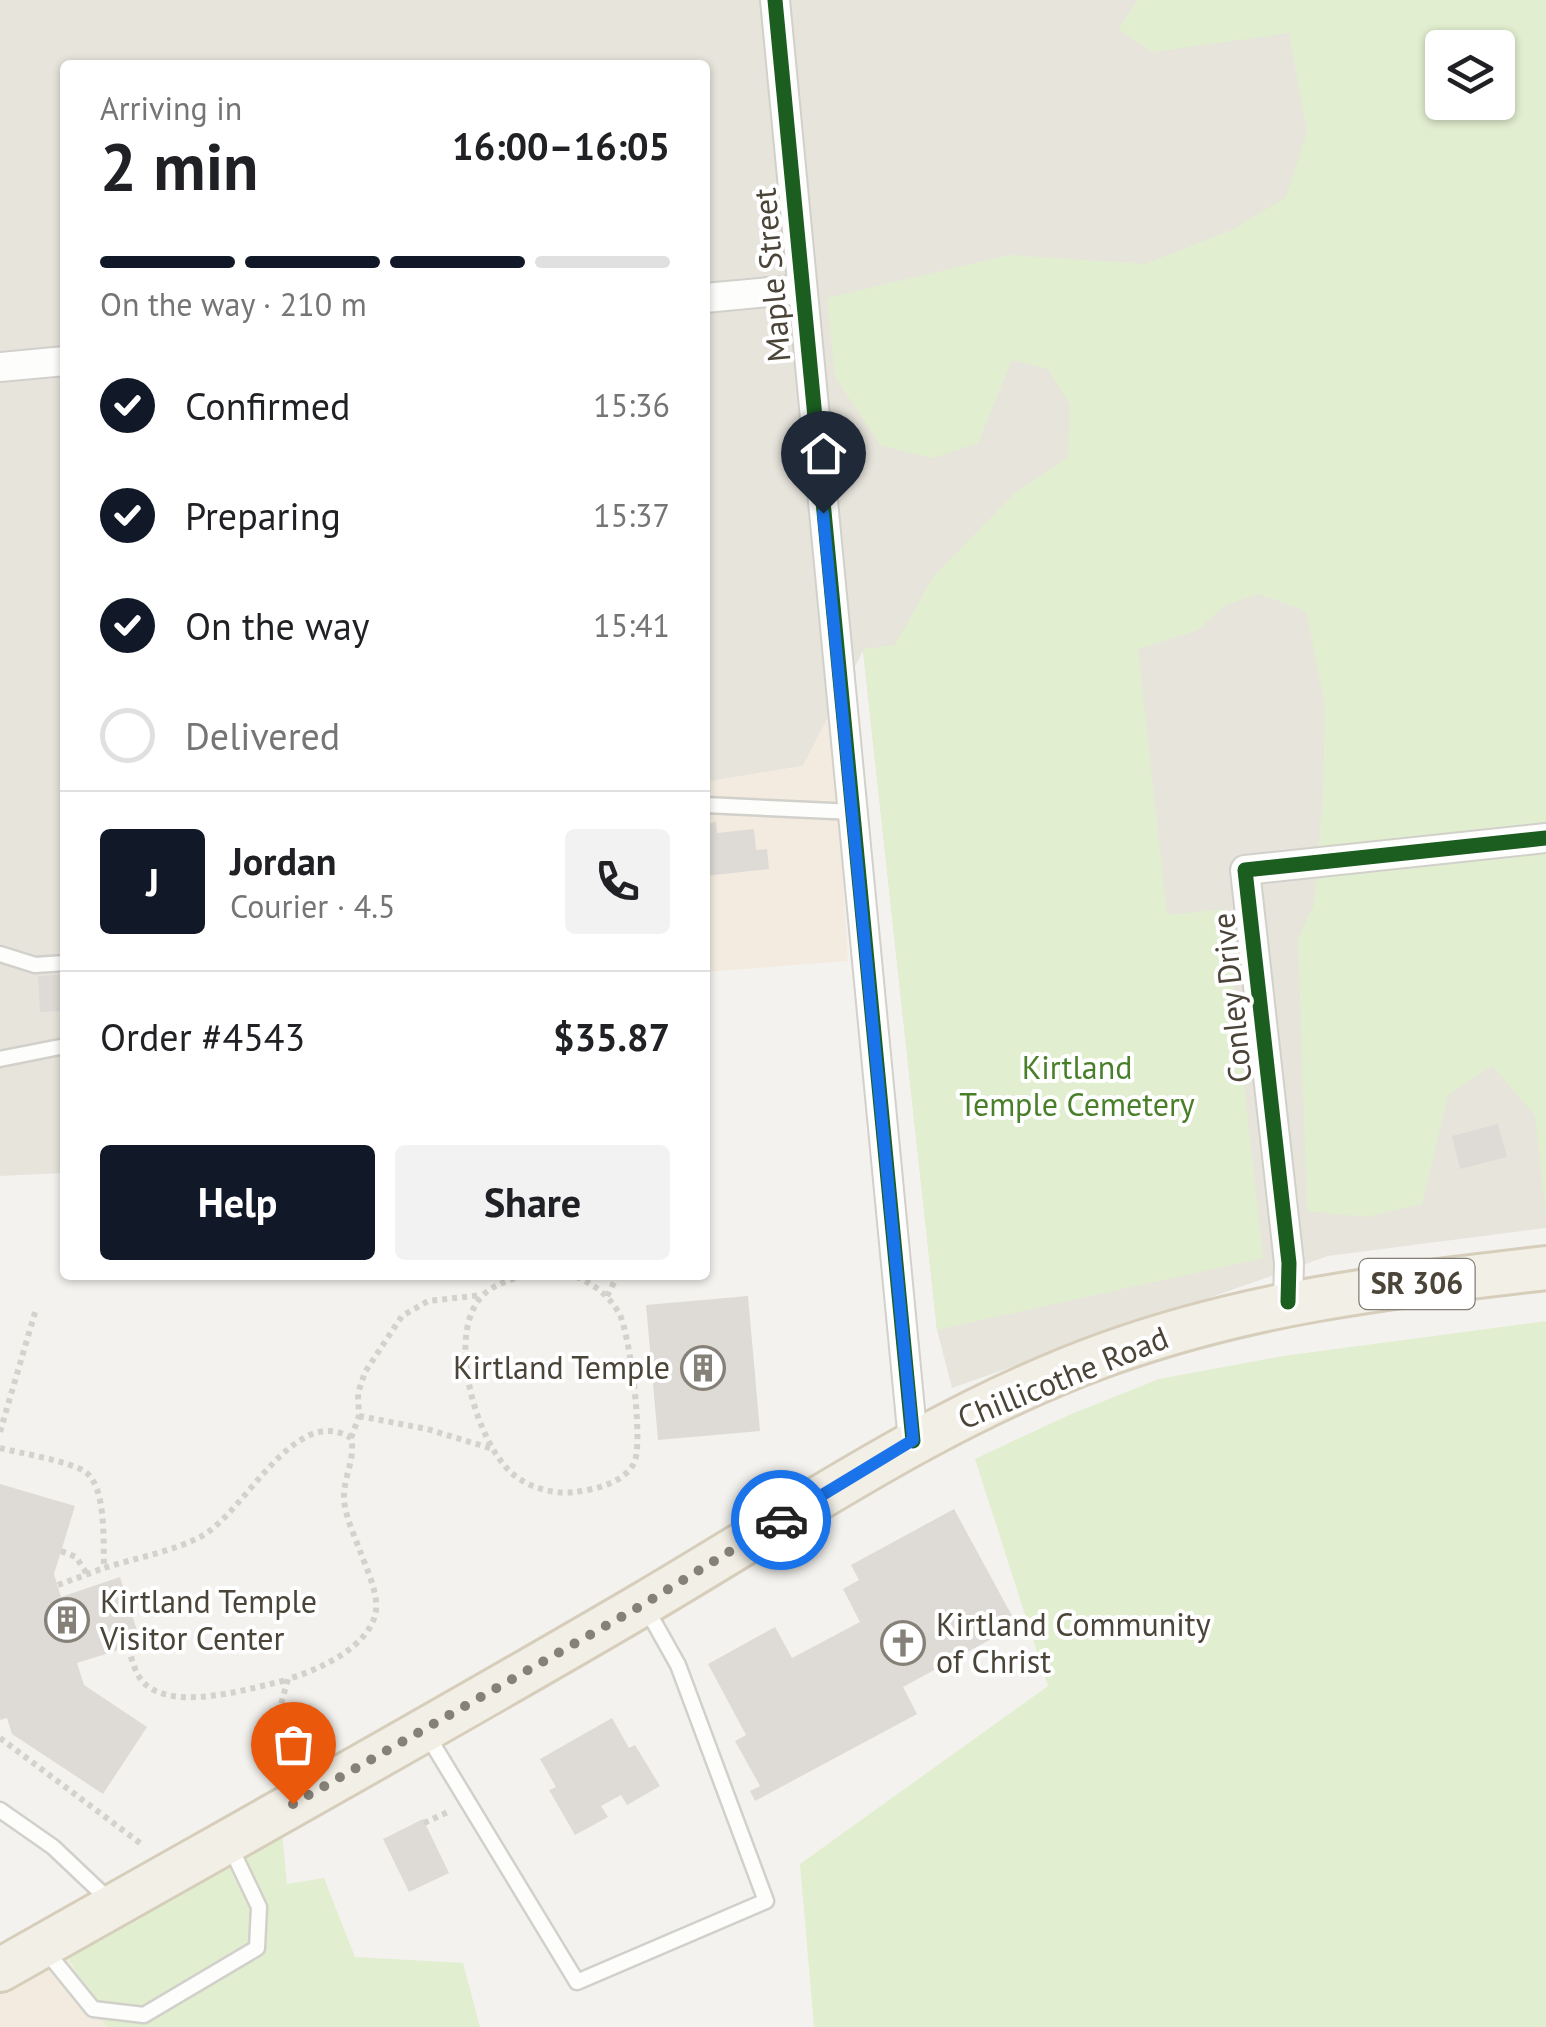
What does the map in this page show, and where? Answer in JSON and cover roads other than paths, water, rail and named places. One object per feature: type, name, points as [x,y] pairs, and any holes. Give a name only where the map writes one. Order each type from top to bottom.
[{"type":"main road","name":"Chillicothe Road","points":[[0,1970],[644,1604],[913,1440],[1017,1389],[1109,1354],[1288,1302],[1546,1268]]},
{"type":"street","name":"Maple Street","points":[[775,0],[913,1440]]},
{"type":"street","points":[[710,298],[800,289]]},
{"type":"street","points":[[0,368],[60,362]]},
{"type":"street","name":"Conley Drive","points":[[1288,1302],[1290,1263],[1245,870],[1546,838]]},
{"type":"lane","points":[[710,804],[854,812]]},
{"type":"lane","points":[[0,954],[35,965],[60,963]]},
{"type":"lane","points":[[0,1059],[60,1047]]},
{"type":"lane","points":[[424,1729],[576,1982],[766,1900],[678,1665],[644,1604]]},
{"type":"lane","points":[[0,1810],[53,1847],[114,1905]]},
{"type":"lane","points":[[42,1946],[93,2009],[144,2015],[258,1948],[259,1907],[227,1841]]},
{"type":"place","name":"Kirtland Temple","points":[[703,1368]]},
{"type":"place","name":"Kirtland Temple Visitor Center","points":[[67,1620]]},
{"type":"place","name":"Kirtland Community of Christ","points":[[903,1643]]},
{"type":"park label","name":"Kirtland Temple Cemetery","points":[[1077,1086]]}]
